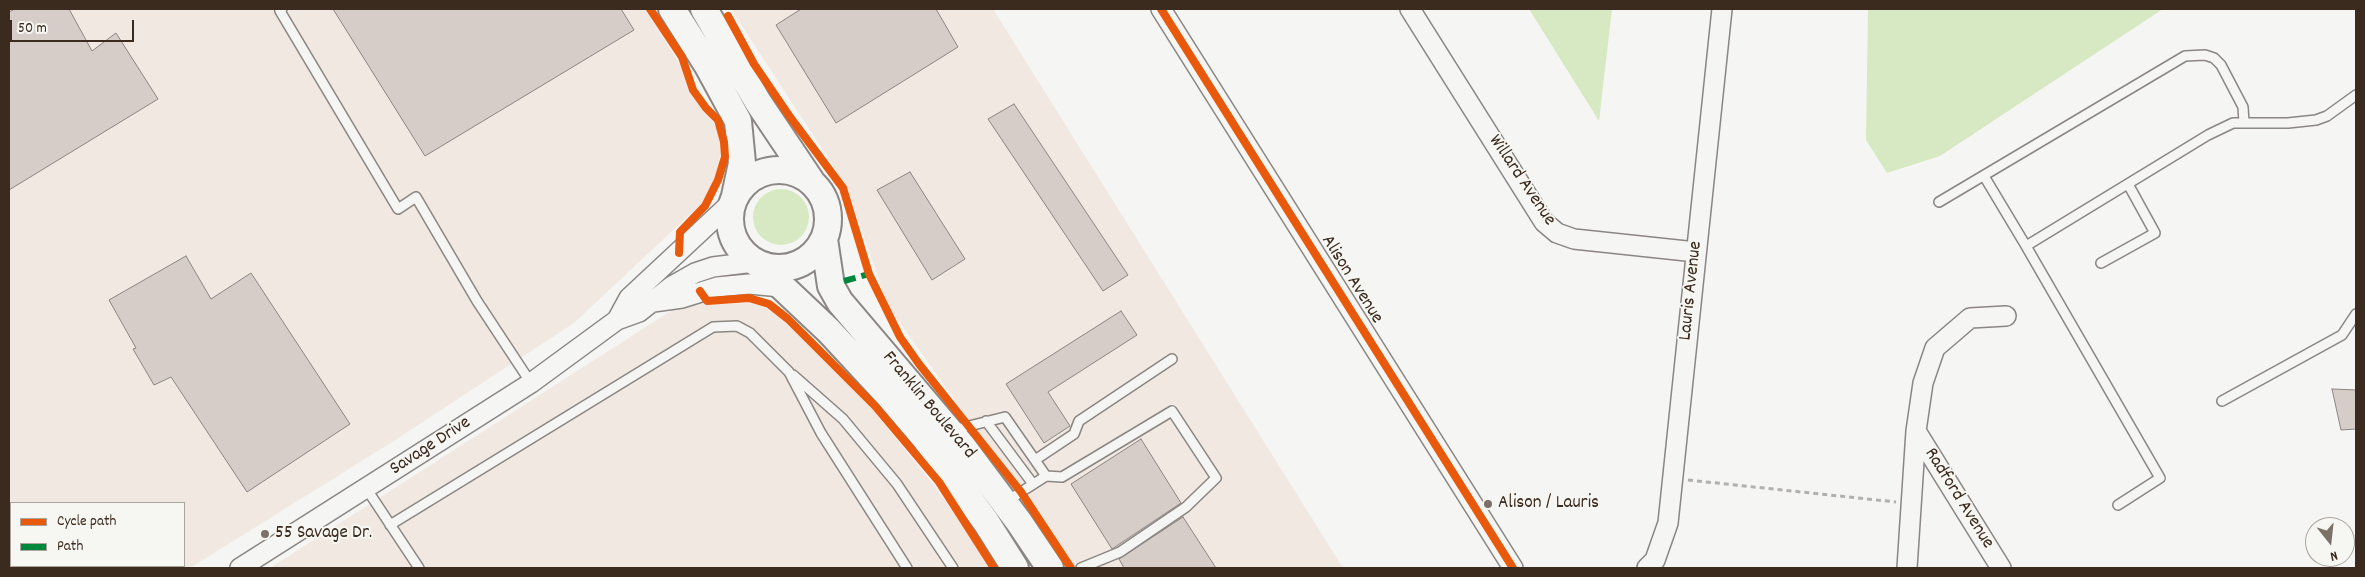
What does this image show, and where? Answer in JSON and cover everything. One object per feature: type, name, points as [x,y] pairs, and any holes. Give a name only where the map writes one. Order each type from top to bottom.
[{"type":"main road","points":[[672,9],[708,66],[738,120],[742,163],[734,199],[732,230],[737,243],[756,263],[772,267],[788,266],[803,261],[815,252],[824,239],[828,223],[827,208],[821,193],[758,102],[704,9]]},
{"type":"main road","points":[[734,199],[753,178],[767,171],[790,172],[811,181]]},
{"type":"main road","name":"Franklin Boulevard","points":[[824,239],[831,286],[840,302],[951,431],[1005,502],[1050,568]]},
{"type":"main road","name":"Franklin Boulevard","points":[[756,263],[857,360],[925,438],[986,522],[1015,568]]},
{"type":"street","name":"Alison Avenue","points":[[1161,9],[1513,568]]},
{"type":"street","name":"Willard Avenue","points":[[1410,9],[1544,222],[1557,233],[1574,239],[1696,252]]},
{"type":"street","name":"Lauris Avenue","points":[[1647,568],[1655,560],[1668,523],[1722,9]]},
{"type":"street","name":"Savage Drive","points":[[617,320],[629,298],[734,199]]},
{"type":"street","name":"Savage Drive","points":[[240,568],[531,383],[617,320],[639,312],[695,273],[728,264],[756,263]]},
{"type":"street","points":[[652,302],[682,298],[717,287],[749,284],[781,287]]},
{"type":"street","name":"Radford Avenue","points":[[1906,568],[1916,431],[1922,383],[1935,348],[1970,318],[2006,316]]},
{"type":"street","name":"Radford Avenue","points":[[1916,431],[2001,568]]},
{"type":"lane","points":[[282,9],[280,10],[398,208],[416,197],[477,301],[531,383]]},
{"type":"lane","points":[[1939,202],[2185,56],[2205,55],[2214,58],[2221,65],[2243,107],[2244,123]]},
{"type":"lane","points":[[2026,246],[2208,135],[2233,123],[2288,123],[2316,120],[2327,116],[2356,96]]},
{"type":"lane","points":[[1984,176],[2160,478],[2118,505]]},
{"type":"lane","points":[[2101,263],[2155,233],[2128,184]]},
{"type":"lane","points":[[2222,401],[2342,335],[2356,314]]},
{"type":"lane","points":[[390,525],[712,327],[737,326],[750,333],[789,372],[843,419],[897,484],[953,568]]},
{"type":"lane","points":[[1034,460],[1074,434],[1080,420],[1172,360]]},
{"type":"lane","points":[[789,372],[821,433],[907,568]]},
{"type":"lane","points":[[1005,502],[1046,476],[1062,477],[1172,411],[1216,478],[1186,507],[1120,552],[1081,568]]},
{"type":"lane","points":[[951,431],[1005,417],[1046,476]]},
{"type":"lane","points":[[986,421],[1033,484]]},
{"type":"lane","points":[[366,488],[419,568]]},
{"type":"path","points":[[1673,479],[1911,503]]},
{"type":"shaded area","points":[[9,9],[645,9],[684,71],[693,97],[712,120],[718,131],[721,143],[719,163],[711,187],[701,204],[574,323],[389,444],[190,568],[9,568]]},
{"type":"shaded area","points":[[731,9],[993,9],[1343,568],[1066,568],[962,410],[888,306],[847,187]]},
{"type":"shaded area","points":[[698,298],[705,304],[751,303],[763,306],[780,317],[818,352],[869,405],[937,489],[991,568],[270,568],[680,305]]},
{"type":"green space","points":[[1529,9],[1612,9],[1599,121]]},
{"type":"green space","points":[[1868,9],[2163,9],[1940,156],[1887,173],[1866,140]]},
{"type":"green space","points":[[781,189],[796,194],[804,202],[809,217],[804,232],[796,240],[781,245],[766,240],[758,232],[753,217],[758,202],[766,194]]},
{"type":"building","points":[[15,9],[69,9],[92,51],[116,33],[158,99],[9,190],[9,12]]},
{"type":"building","points":[[333,9],[621,9],[634,30],[425,156]]},
{"type":"building","points":[[801,9],[936,9],[958,47],[836,123],[776,25]]},
{"type":"building","points":[[1014,104],[1128,275],[1103,291],[988,119]]},
{"type":"building","points":[[910,172],[965,259],[932,280],[877,190]]},
{"type":"building","points":[[186,256],[211,299],[251,273],[350,424],[247,492],[171,377],[154,385],[133,349],[136,348],[109,300]]},
{"type":"building","points":[[1121,311],[1137,335],[1048,392],[1070,426],[1044,443],[1006,384]]},
{"type":"building","points":[[2332,389],[2356,390],[2356,429],[2341,430]]},
{"type":"building","points":[[1141,439],[1181,503],[1112,549],[1071,484]]},
{"type":"building","points":[[1183,517],[1216,568],[1124,568],[1119,559]]},
{"type":"marked path","points":[[844,281],[869,274]]},
{"type":"cycle path","points":[[650,9],[682,57],[693,90],[706,108],[718,120],[724,142],[725,157],[718,180],[705,206],[680,232],[679,253]]},
{"type":"cycle path","points":[[1161,9],[1513,568]]},
{"type":"cycle path","points":[[728,16],[754,64],[790,117],[843,188],[869,274],[900,337],[919,364],[1021,492],[1071,568]]},
{"type":"cycle path","points":[[700,291],[707,301],[749,298],[769,304],[788,319],[875,406],[939,482],[994,568]]},
{"type":"place","name":"Alison / Lauris","points":[[1488,504]]},
{"type":"place","name":"55 Savage Dr.","points":[[265,534]]}]
